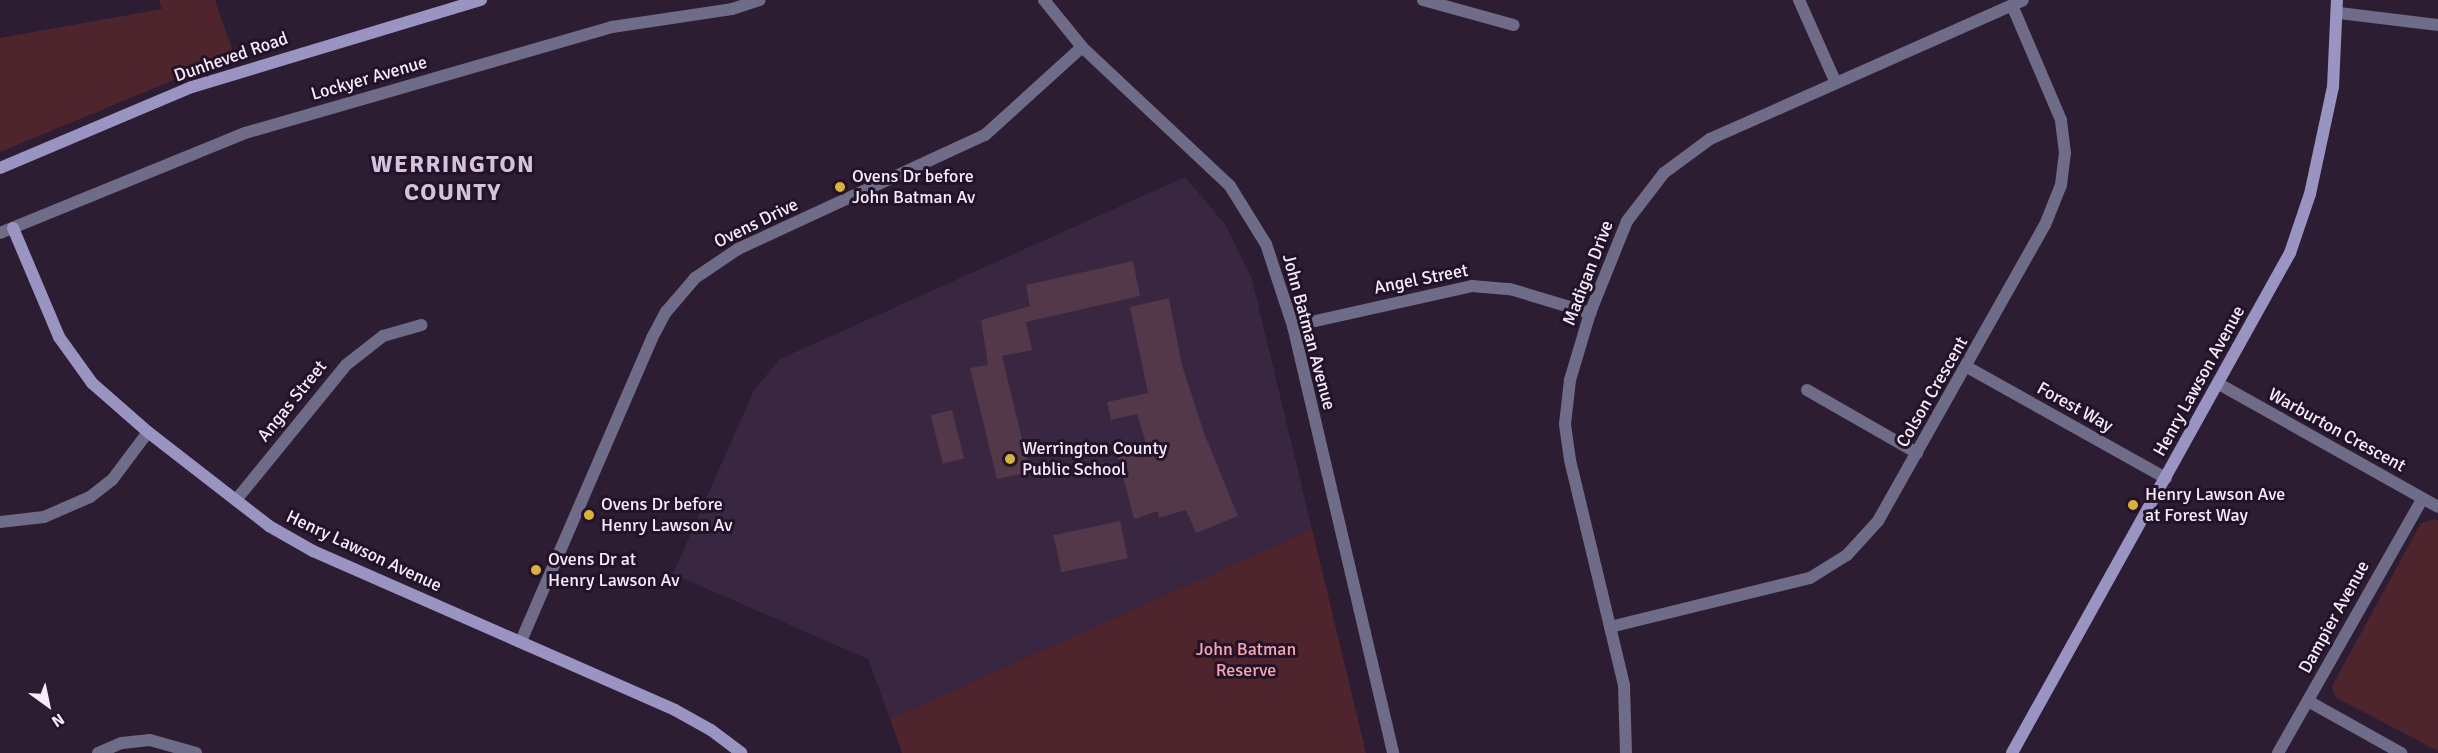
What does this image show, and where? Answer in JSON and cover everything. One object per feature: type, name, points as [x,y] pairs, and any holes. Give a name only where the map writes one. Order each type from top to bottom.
[{"type":"street","name":"Dunheved Road","points":[[0,168],[192,87],[481,0]]},
{"type":"street","name":"Lockyer Avenue","points":[[0,233],[245,133],[612,27],[732,9],[760,0]]},
{"type":"street","name":"John Batman Avenue","points":[[1044,0],[1082,47],[1214,169],[1236,194],[1266,244],[1293,326],[1393,753]]},
{"type":"street","points":[[1423,0],[1515,25]]},
{"type":"street","points":[[1799,0],[1836,83]]},
{"type":"street","name":"Madigan Drive","points":[[1626,753],[1627,707],[1570,460],[1565,424],[1570,380],[1590,313],[1627,221],[1665,173],[1710,139],[2018,2]]},
{"type":"street","name":"Colson Crescent","points":[[1610,627],[1782,586],[1830,568],[1863,542],[1878,522],[1967,367],[2051,212],[2064,171],[2064,137],[2055,101],[2018,2]]},
{"type":"street","name":"Henry Lawson Avenue","points":[[2012,753],[2280,272],[2306,207],[2333,87],[2338,6]]},
{"type":"street","points":[[2338,6],[2438,25]]},
{"type":"street","name":"Ovens Drive","points":[[521,641],[652,338],[666,312],[695,278],[738,249],[985,135],[1082,47]]},
{"type":"street","name":"Henry Lawson Avenue","points":[[13,228],[69,352],[102,393],[148,432],[269,526],[313,551],[691,718],[741,753]]},
{"type":"street","name":"Angel Street","points":[[1293,326],[1472,286],[1510,289],[1590,313]]},
{"type":"street","name":"Angas Street","points":[[236,500],[346,365],[383,336],[421,325]]},
{"type":"street","name":"Forest Way","points":[[1967,367],[2166,478]]},
{"type":"street","name":"Warburton Crescent","points":[[2219,384],[2438,507]]},
{"type":"street","points":[[1807,390],[1917,453]]},
{"type":"street","points":[[0,522],[44,517],[90,497],[112,480],[148,432]]},
{"type":"street","name":"Dampier Avenue","points":[[2278,753],[2422,499]]},
{"type":"street","points":[[2307,701],[2401,753]]},
{"type":"street","points":[[98,753],[122,743],[150,740],[196,753]]},
{"type":"shaded area","name":"Werrington County Public School","points":[[1185,177],[1225,224],[1252,279],[1312,529],[890,719],[868,659],[673,574],[754,390],[780,359]]},
{"type":"green space","points":[[159,0],[215,0],[234,55],[0,152],[0,38],[162,9]]},
{"type":"green space","points":[[2435,519],[2438,521],[2438,751],[2335,697],[2332,686],[2421,523]]},
{"type":"green space","name":"John Batman Reserve","points":[[1312,529],[1366,753],[902,753],[890,719]]},
{"type":"building","points":[[1133,261],[1140,296],[1026,322],[1032,350],[1002,356],[1030,472],[997,479],[970,368],[988,365],[981,320],[1030,306],[1026,285]]},
{"type":"building","points":[[1169,298],[1182,365],[1204,433],[1238,516],[1196,533],[1186,510],[1159,518],[1158,511],[1134,519],[1118,457],[1148,450],[1137,414],[1111,420],[1107,402],[1148,393],[1130,307]]},
{"type":"building","points":[[952,410],[964,459],[943,464],[931,415]]},
{"type":"building","points":[[1120,521],[1128,558],[1061,572],[1053,535]]},
{"type":"place","name":"Ovens Dr before John Batman Av","points":[[840,187]]},
{"type":"place","name":"Werrington County Public School","points":[[1010,459]]},
{"type":"place","name":"Henry Lawson Ave at Forest Way","points":[[2133,505]]},
{"type":"place","name":"Ovens Dr before Henry Lawson Av","points":[[589,515]]},
{"type":"place","name":"Ovens Dr at Henry Lawson Av","points":[[536,570]]},
{"type":"district","name":"WERRINGTON COUNTY","points":[[453,179]]}]
